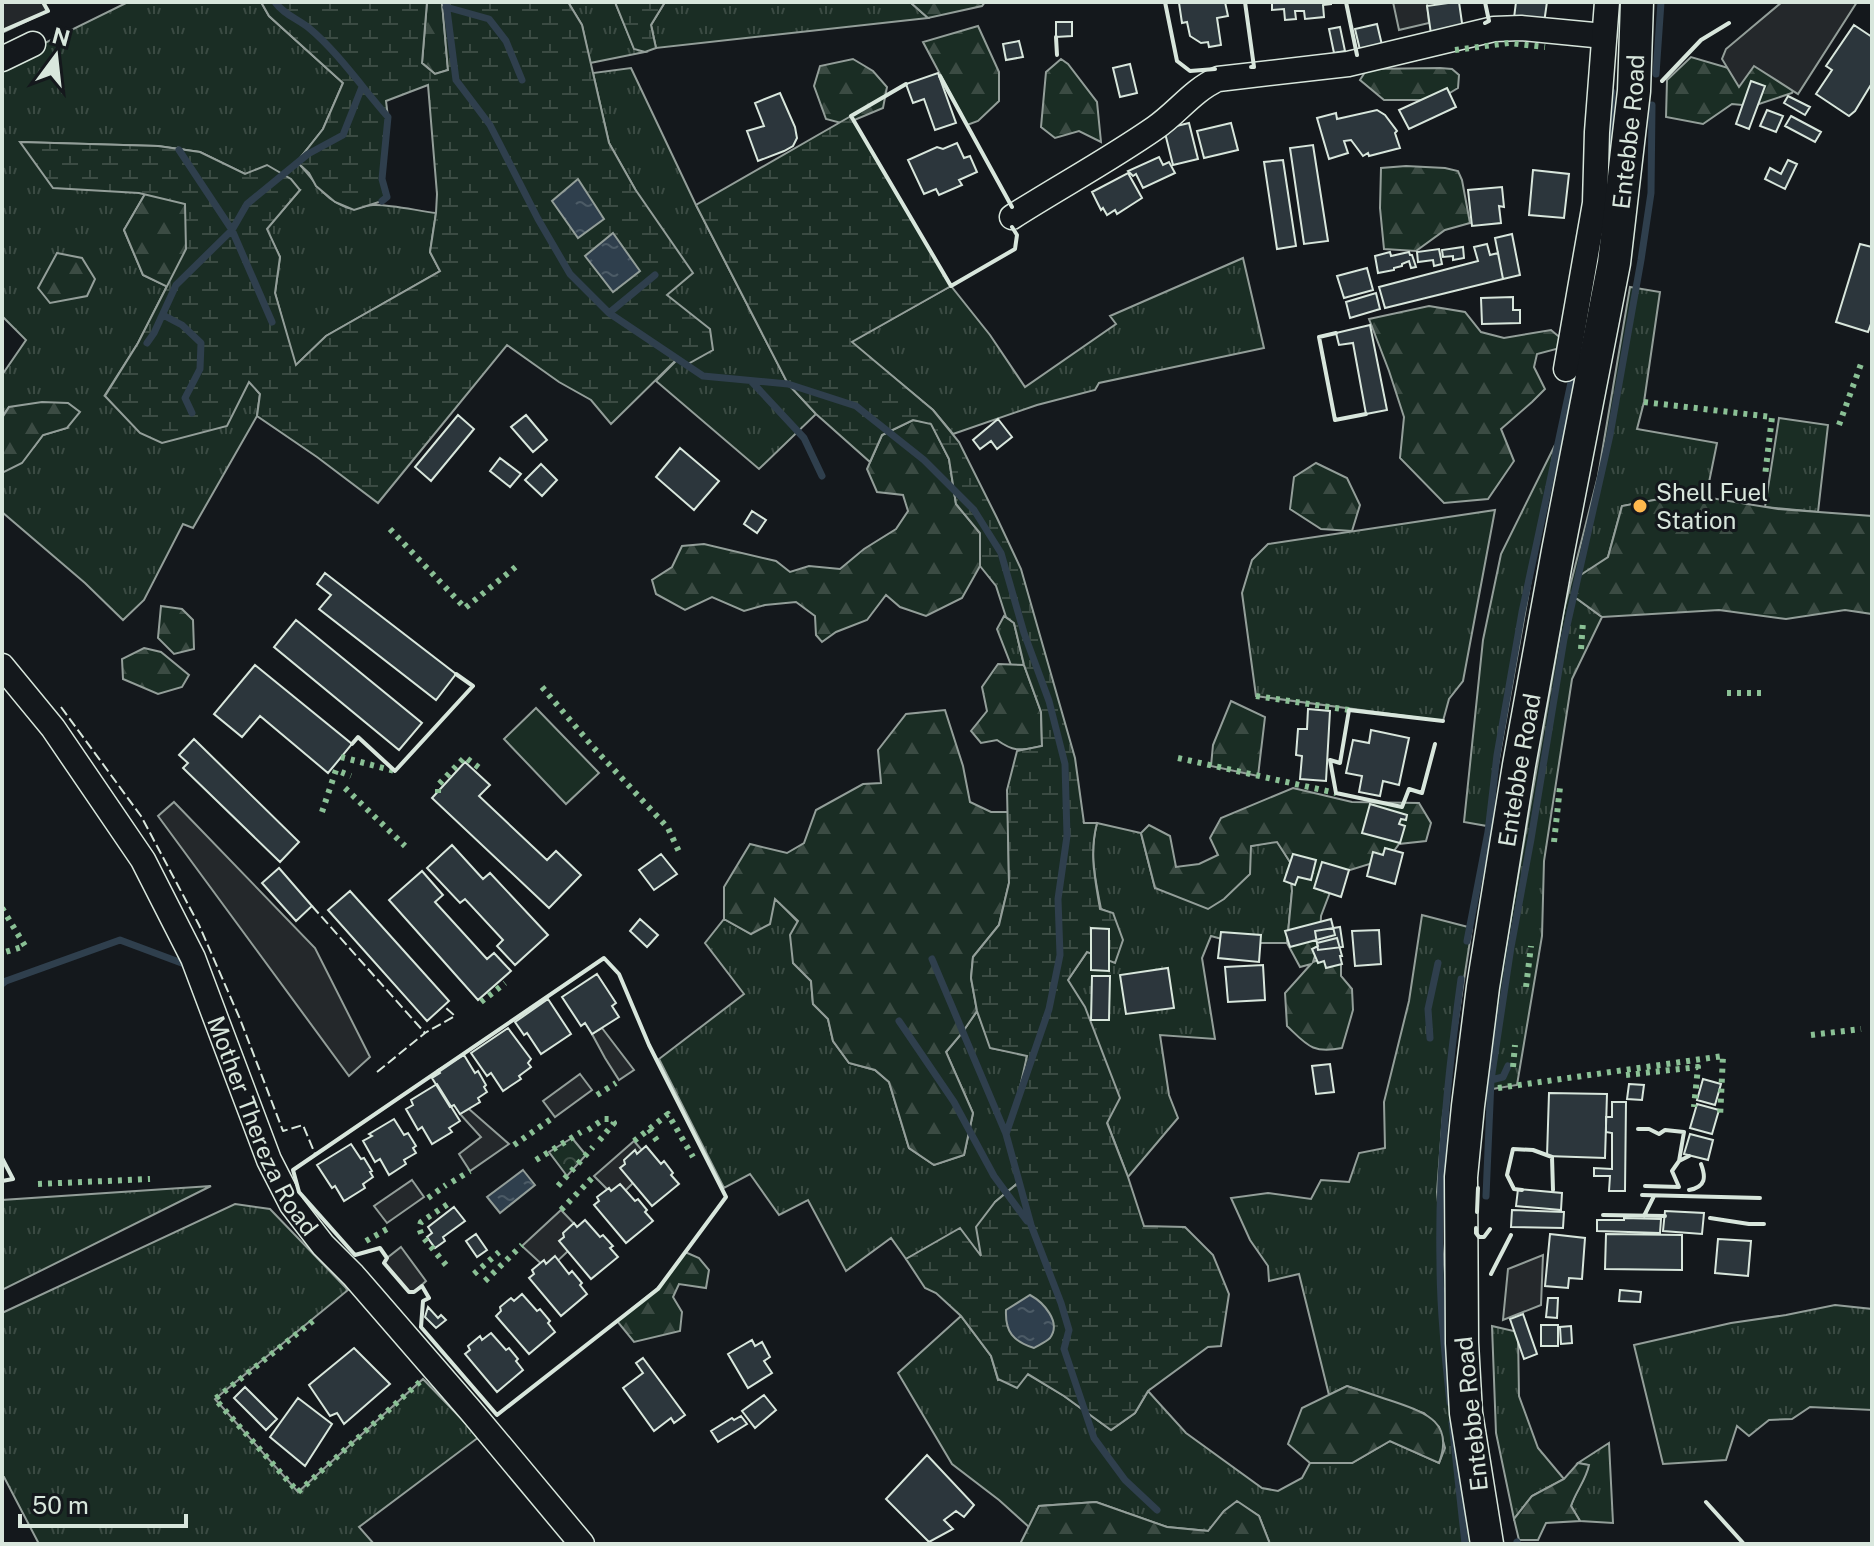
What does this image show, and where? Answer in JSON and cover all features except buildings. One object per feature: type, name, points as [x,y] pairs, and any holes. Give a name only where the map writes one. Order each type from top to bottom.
[{"type":"main road","name":"Entebbe Road","points":[[1487,1544],[1466,1413],[1460,1284],[1461,1177],[1483,987],[1517,780],[1614,263],[1634,91],[1637,2]]},
{"type":"street","points":[[1566,369],[1595,203],[1607,2]]},
{"type":"street","points":[[1012,217],[1158,126],[1202,88],[1218,79],[1348,64],[1494,29],[1521,28],[1604,36]]},
{"type":"street","points":[[2,59],[33,44]]},
{"type":"street","name":"Mother Thereza Road","points":[[2,666],[53,728],[143,860],[193,958],[263,1147],[292,1205],[323,1245],[353,1275],[471,1411],[582,1544]]},
{"type":"green space","points":[[128,2],[261,2],[269,16],[343,83],[323,129],[297,162],[325,194],[352,209],[380,205],[436,213],[430,252],[440,271],[326,336],[295,366],[275,293],[280,257],[266,229],[300,190],[245,174],[200,152],[158,146],[21,142],[145,194],[124,230],[143,275],[167,286],[138,343],[105,395],[249,381],[260,394],[257,416],[193,528],[183,524],[144,600],[123,620],[2,512],[2,467],[24,440],[34,447],[43,435],[67,428],[9,407],[2,417],[2,375],[26,340],[2,316],[2,64]]},
{"type":"green space","points":[[261,2],[427,2],[422,63],[435,74],[448,70],[442,2],[568,2],[582,25],[609,143],[635,189],[693,273],[667,295],[710,329],[713,350],[686,365],[677,359],[611,424],[591,400],[559,382],[507,345],[378,503],[257,416],[260,394],[249,382],[227,426],[162,443],[140,433],[105,396],[138,343],[186,249],[185,204],[139,193],[53,188],[20,142],[158,146],[200,152],[245,174],[267,165],[291,179],[300,190],[267,229],[280,257],[275,293],[296,365],[326,336],[440,271],[430,252],[437,194],[428,85],[386,101],[388,117],[382,179],[387,197],[354,210],[335,202],[316,186],[309,173],[297,162],[323,129],[343,83],[269,16]]},
{"type":"green space","points":[[427,2],[442,2],[448,70],[435,74],[422,63]]},
{"type":"green space","points":[[568,2],[615,2],[634,48],[645,52],[590,63],[582,25]]},
{"type":"green space","points":[[615,2],[665,2],[651,25],[656,48],[645,52],[634,49]]},
{"type":"green space","points":[[665,2],[910,2],[928,18],[656,48],[651,25]]},
{"type":"green space","points":[[910,2],[985,2],[982,6],[928,18]]},
{"type":"green space","points":[[978,26],[999,72],[999,101],[978,121],[967,125],[923,42]]},
{"type":"green space","points":[[1762,32],[1798,79],[1792,93],[1753,106],[1732,104],[1703,124],[1666,117],[1667,80],[1691,57],[1742,72]]},
{"type":"green space","points":[[853,59],[873,71],[887,87],[883,108],[845,124],[826,119],[814,86],[820,66]]},
{"type":"green space","points":[[1061,59],[1097,102],[1101,142],[1079,131],[1055,138],[1041,127],[1046,72]]},
{"type":"green space","points":[[631,68],[696,205],[788,384],[816,414],[759,469],[656,381],[678,359],[667,295],[635,189],[609,143],[593,73]]},
{"type":"green space","points":[[1367,69],[1452,69],[1459,75],[1458,88],[1438,100],[1384,100],[1360,80]]},
{"type":"green space","points":[[851,116],[951,286],[852,342],[933,410],[959,442],[1021,569],[1075,758],[1084,823],[1097,823],[1093,856],[1100,909],[1113,913],[1123,940],[1115,963],[1087,952],[1068,980],[1085,1007],[1120,1098],[1107,1123],[1144,1226],[1185,1227],[1213,1255],[1229,1294],[1221,1346],[1208,1347],[1148,1391],[1135,1413],[1111,1430],[1028,1374],[1017,1388],[998,1379],[991,1356],[961,1316],[936,1293],[925,1288],[906,1259],[960,1228],[981,1256],[976,1227],[995,1202],[1019,1182],[1006,1134],[1027,1056],[990,1048],[977,1011],[971,978],[973,957],[999,925],[1009,883],[1007,790],[1017,751],[1042,746],[1041,712],[1024,665],[1014,623],[1006,617],[996,586],[980,566],[980,533],[956,504],[949,459],[931,424],[913,420],[882,435],[870,462],[816,414],[788,384],[696,205]]},
{"type":"green space","points":[[1406,166],[1458,171],[1470,223],[1445,230],[1416,251],[1384,249],[1380,208],[1381,168]]},
{"type":"green space","points":[[177,192],[219,199],[182,294],[143,275],[124,230],[145,194]]},
{"type":"green space","points":[[57,253],[82,258],[95,279],[87,296],[50,303],[38,288]]},
{"type":"green space","points":[[1243,258],[1264,348],[1099,383],[1095,390],[1037,405],[953,434],[933,410],[851,342],[951,286],[990,335],[1025,387],[1116,324],[1110,316]]},
{"type":"green space","points":[[1630,287],[1660,292],[1644,402],[1637,429],[1717,443],[1706,497],[1686,494],[1622,506],[1608,557],[1576,598],[1602,617],[1572,679],[1544,861],[1542,936],[1517,1085],[1486,1090],[1500,981],[1564,610],[1598,476]]},
{"type":"green space","points":[[1429,306],[1465,312],[1481,332],[1504,338],[1551,330],[1563,340],[1560,348],[1537,354],[1534,367],[1545,389],[1501,429],[1514,461],[1488,499],[1444,503],[1400,458],[1404,417],[1369,319]]},
{"type":"green space","points":[[42,402],[68,403],[80,412],[67,428],[43,435],[22,463],[2,473],[2,418],[9,407]]},
{"type":"green space","points":[[1779,418],[1828,425],[1818,512],[1765,507]]},
{"type":"green space","points":[[913,420],[931,423],[949,459],[956,504],[980,533],[980,566],[962,598],[926,616],[900,607],[886,595],[867,620],[836,632],[822,642],[816,635],[815,616],[796,602],[744,611],[712,597],[685,610],[656,594],[652,580],[672,567],[682,546],[704,544],[776,561],[790,572],[809,566],[840,569],[896,529],[908,511],[903,495],[877,492],[867,469],[882,435]]},
{"type":"green space","points":[[1555,445],[1487,826],[1464,822],[1483,640],[1501,554]]},
{"type":"green space","points":[[1316,463],[1347,478],[1360,505],[1352,531],[1321,529],[1290,509],[1294,477]]},
{"type":"green space","points":[[1686,494],[1778,509],[1872,516],[1872,614],[1845,610],[1786,619],[1719,610],[1602,617],[1576,598],[1576,578],[1608,557],[1622,506]]},
{"type":"green space","points":[[1495,510],[1463,681],[1449,699],[1443,721],[1256,696],[1242,593],[1252,560],[1268,544]]},
{"type":"green space","points":[[161,606],[182,609],[193,620],[194,649],[174,654],[158,638]]},
{"type":"green space","points":[[1004,616],[1014,623],[1024,665],[1011,665],[997,629]]},
{"type":"green space","points":[[144,648],[161,652],[189,675],[182,687],[158,694],[123,679],[122,659]]},
{"type":"green space","points":[[998,664],[1024,665],[1041,712],[1042,746],[1018,749],[997,740],[981,743],[971,731],[987,711],[982,687]]},
{"type":"green space","points":[[1231,701],[1265,717],[1258,776],[1211,766],[1213,745]]},
{"type":"green space","points":[[536,708],[599,773],[566,804],[504,739]]},
{"type":"green space","points":[[945,710],[963,766],[970,802],[991,812],[1008,812],[1009,883],[999,925],[973,957],[971,978],[977,1011],[946,1052],[973,1113],[964,1155],[934,1165],[909,1148],[889,1082],[875,1070],[849,1063],[833,1041],[828,1019],[813,1004],[811,981],[793,963],[790,935],[798,921],[775,899],[770,924],[751,934],[724,919],[724,887],[750,844],[787,853],[804,843],[816,810],[863,784],[881,783],[878,750],[906,714]]},
{"type":"green space","points":[[1293,788],[1352,802],[1419,803],[1431,823],[1426,841],[1399,844],[1389,858],[1337,874],[1321,916],[1320,940],[1313,962],[1331,955],[1341,964],[1341,976],[1352,989],[1353,1010],[1342,1048],[1317,1049],[1287,1026],[1285,993],[1311,964],[1300,967],[1287,943],[1292,891],[1290,862],[1277,842],[1251,846],[1250,874],[1224,899],[1208,909],[1155,888],[1141,833],[1149,825],[1170,836],[1176,867],[1199,864],[1218,855],[1210,838],[1221,818]]},
{"type":"green space","points":[[1097,823],[1141,833],[1155,888],[1251,846],[1277,841],[1290,862],[1292,891],[1287,943],[1236,943],[1211,936],[1202,958],[1215,1039],[1160,1035],[1169,1095],[1178,1118],[1128,1177],[1107,1122],[1068,980],[1113,914],[1101,909],[1097,887],[1093,856]]},
{"type":"green space","points":[[775,898],[798,922],[793,963],[811,981],[813,1004],[828,1019],[833,1041],[849,1063],[875,1070],[889,1082],[909,1148],[934,1165],[964,1155],[973,1113],[946,1052],[977,1011],[991,1048],[1027,1055],[1023,1086],[1006,1134],[1019,1182],[995,1202],[982,1258],[960,1229],[906,1259],[891,1238],[846,1271],[808,1200],[779,1215],[750,1174],[724,1188],[659,1059],[744,994],[705,943],[724,919],[751,934]]},
{"type":"green space","points":[[1422,915],[1472,928],[1443,1115],[1437,1192],[1471,1544],[1270,1544],[1259,1516],[1237,1502],[1224,1511],[1209,1531],[1167,1527],[1096,1502],[1039,1506],[1029,1527],[952,1464],[898,1373],[961,1316],[991,1356],[998,1380],[1027,1374],[1111,1430],[1135,1413],[1148,1391],[1186,1433],[1262,1488],[1278,1491],[1302,1478],[1310,1463],[1352,1463],[1390,1441],[1439,1463],[1445,1448],[1439,1427],[1424,1413],[1347,1386],[1329,1395],[1299,1274],[1269,1281],[1268,1266],[1250,1240],[1231,1198],[1268,1193],[1311,1199],[1321,1180],[1349,1182],[1359,1153],[1385,1148],[1384,1102],[1409,1001]]},
{"type":"green space","points":[[572,1138],[586,1155],[567,1176],[549,1152]]},
{"type":"green space","points":[[211,1186],[2,1290],[2,1200]]},
{"type":"green space","points":[[235,1204],[270,1209],[348,1290],[215,1399],[298,1492],[423,1379],[479,1437],[359,1527],[374,1544],[39,1544],[2,1477],[2,1313]]},
{"type":"green space","points":[[685,1252],[699,1258],[709,1270],[706,1288],[679,1284],[673,1297],[682,1312],[680,1331],[634,1342],[617,1321],[661,1285]]},
{"type":"green space","points":[[1835,1305],[1872,1309],[1872,1410],[1810,1407],[1792,1419],[1769,1420],[1749,1436],[1737,1426],[1726,1460],[1663,1464],[1634,1345],[1731,1323]]},
{"type":"green space","points":[[1492,1326],[1518,1332],[1519,1396],[1538,1448],[1564,1479],[1532,1496],[1514,1519],[1496,1433]]},
{"type":"green space","points":[[1347,1386],[1407,1406],[1435,1422],[1443,1438],[1439,1463],[1390,1441],[1352,1463],[1310,1463],[1288,1444],[1302,1408]]},
{"type":"green space","points":[[1609,1443],[1613,1523],[1580,1521],[1571,1506],[1588,1465],[1578,1463]]},
{"type":"green space","points":[[1578,1463],[1589,1465],[1571,1506],[1580,1521],[1546,1523],[1538,1540],[1519,1540],[1514,1519],[1532,1496],[1564,1479]]},
{"type":"green space","points":[[1237,1501],[1259,1516],[1270,1544],[1020,1544],[1039,1506],[1096,1502],[1167,1527],[1208,1531]]},
{"type":"shaded area","points":[[2,2],[43,2],[48,11],[2,33]]},
{"type":"shaded area","points":[[1393,2],[1427,2],[1429,23],[1399,30]]},
{"type":"shaded area","points":[[1782,2],[1857,2],[1798,94],[1754,66],[1739,87],[1722,59],[1726,49]]},
{"type":"shaded area","points":[[174,802],[315,948],[370,1057],[349,1076],[158,816]]},
{"type":"shaded area","points":[[602,1028],[634,1070],[619,1080],[592,1034]]},
{"type":"shaded area","points":[[580,1074],[592,1090],[555,1117],[543,1101]]},
{"type":"shaded area","points":[[469,1109],[509,1144],[470,1171],[459,1154],[481,1137],[460,1114]]},
{"type":"shaded area","points":[[634,1141],[653,1163],[617,1199],[594,1176]]},
{"type":"shaded area","points":[[412,1180],[424,1197],[387,1223],[374,1206]]},
{"type":"shaded area","points":[[561,1210],[585,1235],[548,1270],[522,1246]]},
{"type":"shaded area","points":[[401,1247],[426,1281],[414,1292],[409,1292],[384,1263]]},
{"type":"shaded area","points":[[1543,1255],[1541,1305],[1503,1320],[1508,1269]]},
{"type":"water","points":[[578,179],[604,219],[578,238],[552,201]]},
{"type":"water","points":[[613,233],[640,271],[613,292],[585,256]]},
{"type":"water","points":[[523,1170],[535,1185],[500,1213],[487,1197]]},
{"type":"water","points":[[1030,1295],[1045,1307],[1054,1326],[1050,1338],[1034,1348],[1012,1335],[1006,1318],[1006,1310]]},
{"type":"waterway","points":[[275,2],[330,48],[388,117],[382,179],[387,197],[382,201]]},
{"type":"waterway","points":[[446,2],[456,80],[490,125],[570,274],[609,313],[703,376],[788,384],[856,406],[924,460],[974,510],[1001,553],[1024,633],[1049,701],[1065,764],[1067,836],[1058,899],[1060,955],[1049,1009],[1006,1134]]},
{"type":"waterway","points":[[1656,74],[1661,2]]},
{"type":"waterway","points":[[446,7],[489,19],[506,41],[522,80]]},
{"type":"waterway","points":[[147,343],[176,285],[232,230],[247,204],[308,154],[343,135],[362,87]]},
{"type":"waterway","points":[[1608,151],[1612,92]]},
{"type":"waterway","points":[[1491,1080],[1564,639],[1610,435],[1641,260],[1651,193],[1652,105]]},
{"type":"waterway","points":[[179,150],[232,230],[272,322]]},
{"type":"waterway","points":[[609,313],[655,275]]},
{"type":"waterway","points":[[163,315],[182,325],[201,343],[200,369],[185,398],[192,413]]},
{"type":"waterway","points":[[1467,941],[1488,832],[1497,755],[1522,612],[1573,373]]},
{"type":"waterway","points":[[751,381],[804,438],[822,476]]},
{"type":"waterway","points":[[2,984],[120,940],[187,965],[188,969]]},
{"type":"waterway","points":[[932,959],[1006,1134],[1031,1225],[1069,1330],[1064,1349],[1094,1438],[1125,1480],[1157,1510]]},
{"type":"waterway","points":[[1430,1038],[1428,1009],[1438,963]]},
{"type":"waterway","points":[[1450,1403],[1441,1297],[1440,1226],[1442,1155],[1461,979]]},
{"type":"waterway","points":[[899,1021],[954,1102],[994,1176],[1027,1221]]},
{"type":"waterway","points":[[1486,1196],[1491,1080],[1503,1077],[1508,1066]]},
{"type":"waterway","points":[[1452,1423],[1465,1544]]},
{"type":"hedge","points":[[1455,50],[1509,43],[1545,47]]},
{"type":"hedge","points":[[1839,425],[1861,364]]},
{"type":"hedge","points":[[1644,402],[1772,417],[1765,476]]},
{"type":"hedge","points":[[390,529],[465,608],[518,565]]},
{"type":"hedge","points":[[1581,649],[1583,622]]},
{"type":"hedge","points":[[542,687],[668,828],[681,856]]},
{"type":"hedge","points":[[1727,693],[1762,693]]},
{"type":"hedge","points":[[1256,696],[1349,710]]},
{"type":"hedge","points":[[341,757],[395,771]]},
{"type":"hedge","points":[[438,793],[438,785],[465,757],[482,770]]},
{"type":"hedge","points":[[1178,758],[1336,793]]},
{"type":"hedge","points":[[322,812],[336,770],[351,776]]},
{"type":"hedge","points":[[1554,842],[1560,787]]},
{"type":"hedge","points":[[345,788],[405,846]]},
{"type":"hedge","points":[[2,908],[25,946],[2,953]]},
{"type":"hedge","points":[[1526,987],[1531,946]]},
{"type":"hedge","points":[[481,1002],[505,983]]},
{"type":"hedge","points":[[1811,1035],[1861,1029]]},
{"type":"hedge","points":[[1513,1067],[1515,1045]]},
{"type":"hedge","points":[[1498,1088],[1723,1056],[1720,1118]]},
{"type":"hedge","points":[[1626,1075],[1698,1067],[1694,1107]]},
{"type":"hedge","points":[[597,1095],[616,1083]]},
{"type":"hedge","points":[[634,1141],[668,1114],[693,1157]]},
{"type":"hedge","points":[[514,1145],[551,1119]]},
{"type":"hedge","points":[[588,1130],[604,1119],[611,1119],[614,1123],[598,1142]]},
{"type":"hedge","points":[[649,1129],[658,1142]]},
{"type":"hedge","points":[[536,1160],[581,1132]]},
{"type":"hedge","points":[[558,1186],[593,1147]]},
{"type":"hedge","points":[[452,1182],[470,1171]]},
{"type":"hedge","points":[[561,1210],[594,1176]]},
{"type":"hedge","points":[[38,1184],[150,1179]]},
{"type":"hedge","points":[[428,1198],[446,1185]]},
{"type":"hedge","points":[[446,1265],[419,1228],[421,1222],[451,1202]]},
{"type":"hedge","points":[[366,1241],[387,1229]]},
{"type":"hedge","points":[[485,1281],[522,1245]]},
{"type":"hedge","points":[[474,1274],[499,1252]]},
{"type":"hedge","points":[[313,1321],[215,1399],[298,1492],[423,1379]]},
{"type":"fence","points":[[61,707],[141,816],[199,925],[240,1019],[283,1131],[303,1125],[315,1154]]},
{"type":"fence","points":[[312,906],[425,1033]]},
{"type":"fence","points":[[377,1072],[425,1033],[455,1016],[444,1006]]},
{"type":"wall","points":[[2,31],[48,11],[43,2]]},
{"type":"wall","points":[[1165,2],[1177,61],[1190,71],[1215,69]]},
{"type":"wall","points":[[1245,2],[1254,67],[1251,67]]},
{"type":"wall","points":[[1346,2],[1357,55]]},
{"type":"wall","points":[[1485,2],[1489,21],[1485,23]]},
{"type":"wall","points":[[1662,81],[1701,40],[1729,23]]},
{"type":"wall","points":[[1056,37],[1057,55]]},
{"type":"wall","points":[[940,76],[1012,207]]},
{"type":"wall","points":[[906,84],[851,116],[951,286],[1015,249],[1017,235],[1012,227]]},
{"type":"wall","points":[[1336,333],[1319,337],[1335,420],[1366,414]]},
{"type":"wall","points":[[352,744],[358,737],[395,771],[473,686],[456,674]]},
{"type":"wall","points":[[1435,744],[1422,793],[1409,789],[1402,807],[1336,793],[1330,760],[1340,763],[1349,710],[1443,721]]},
{"type":"wall","points":[[604,958],[619,974],[649,1045],[726,1197],[658,1289],[497,1415],[421,1327],[423,1301],[429,1298],[422,1286],[409,1292],[384,1263],[387,1258],[380,1248],[355,1255],[299,1192],[293,1170],[604,958]]},
{"type":"wall","points":[[1638,1129],[1649,1129],[1659,1134],[1665,1130],[1684,1132],[1679,1161]]},
{"type":"wall","points":[[1522,1190],[1514,1189],[1507,1175],[1513,1149],[1533,1150],[1552,1157],[1553,1190]]},
{"type":"wall","points":[[1645,1186],[1679,1187],[1672,1171],[1679,1161],[1689,1156]]},
{"type":"wall","points":[[2,1158],[13,1179],[2,1181]]},
{"type":"wall","points":[[1689,1190],[1702,1184],[1704,1173],[1701,1164]]},
{"type":"wall","points":[[1477,1212],[1478,1188]]},
{"type":"wall","points":[[1642,1195],[1760,1198]]},
{"type":"wall","points":[[1644,1216],[1654,1196]]},
{"type":"wall","points":[[1603,1215],[1665,1216]]},
{"type":"wall","points":[[1710,1218],[1764,1224]]},
{"type":"wall","points":[[1476,1228],[1479,1237],[1484,1237],[1490,1229]]},
{"type":"wall","points":[[1491,1274],[1511,1235]]},
{"type":"wall","points":[[1706,1502],[1744,1544]]},
{"type":"place","name":"Shell Fuel Station","points":[[1640,506]]}]
